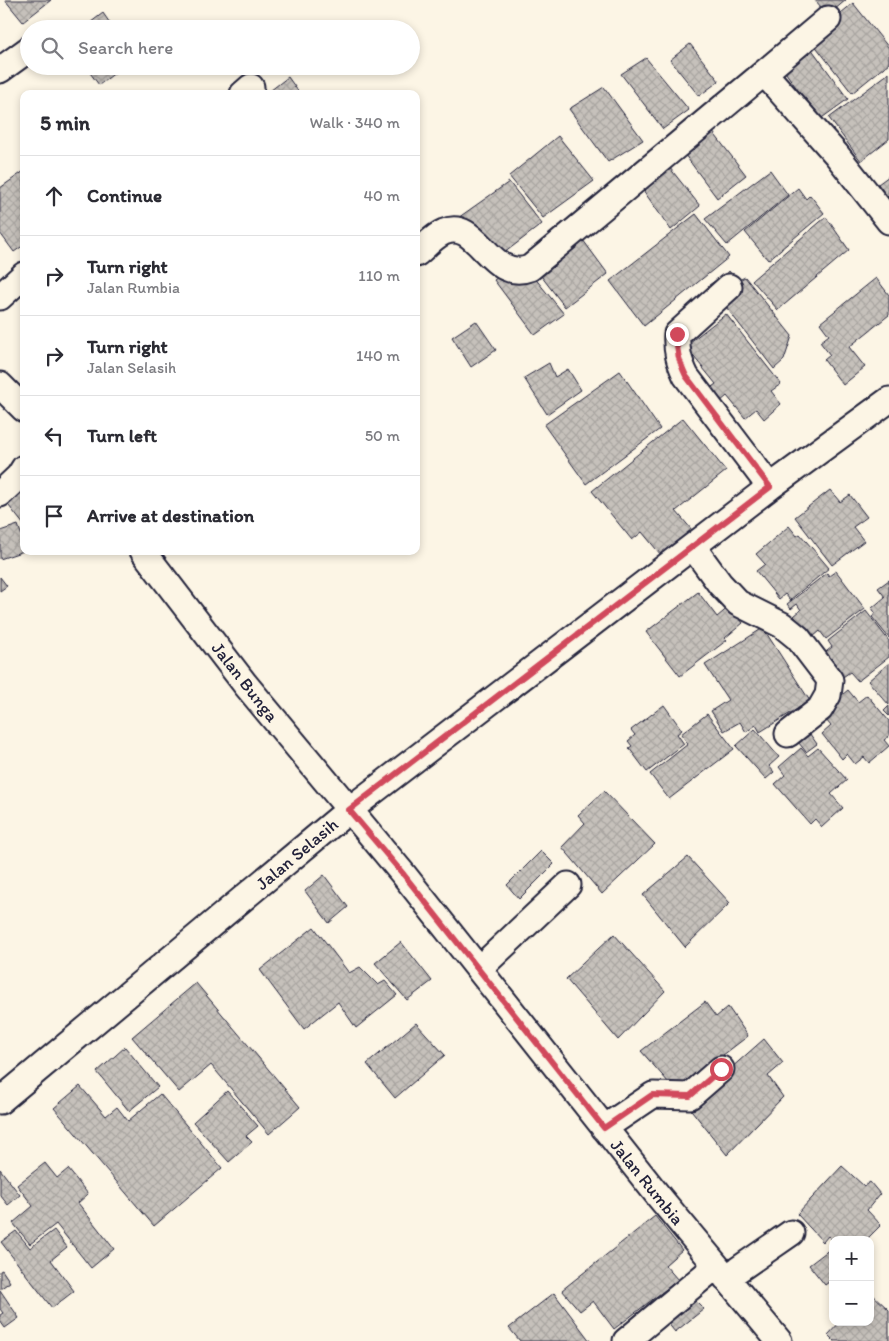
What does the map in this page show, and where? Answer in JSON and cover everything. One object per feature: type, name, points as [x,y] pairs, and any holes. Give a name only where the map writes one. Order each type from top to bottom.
[{"type":"street","points":[[420,251],[444,232],[457,230],[469,234],[502,267],[514,271],[530,268],[828,19]]},
{"type":"street","points":[[0,70],[20,56]]},
{"type":"street","points":[[764,73],[836,154],[889,221]]},
{"type":"street","points":[[0,297],[20,279]]},
{"type":"street","points":[[729,287],[677,334],[676,349],[678,360],[686,376],[770,487]]},
{"type":"street","points":[[0,385],[20,406]]},
{"type":"street","name":"Jalan Selasih","points":[[0,1101],[349,810],[770,487],[889,400]]},
{"type":"street","points":[[0,494],[20,474]]},
{"type":"street","points":[[693,547],[720,584],[738,603],[782,625],[798,638],[830,680],[828,696],[820,709],[788,734]]},
{"type":"street","name":"Jalan Bunga","points":[[146,555],[245,684],[349,810]]},
{"type":"street","name":"Jalan Rumbia","points":[[349,810],[404,875],[660,1198],[779,1341]]},
{"type":"street","points":[[479,969],[568,885]]},
{"type":"street","points":[[604,1128],[652,1095],[690,1096],[721,1069]]},
{"type":"street","points":[[626,1341],[721,1272],[791,1233]]},
{"type":"building","points":[[5,0],[51,0],[26,20],[21,20]]},
{"type":"building","points":[[815,0],[846,0],[828,15]]},
{"type":"building","points":[[853,3],[889,48],[889,63],[852,93],[810,39]]},
{"type":"building","points":[[103,13],[108,20],[94,20]]},
{"type":"building","points":[[690,44],[719,81],[699,96],[670,60]]},
{"type":"building","points":[[808,44],[848,99],[819,120],[781,66]]},
{"type":"building","points":[[646,58],[689,110],[663,129],[621,74]]},
{"type":"building","points":[[889,73],[889,139],[861,161],[829,118]]},
{"type":"building","points":[[92,75],[112,75],[99,85]]},
{"type":"building","points":[[288,77],[297,90],[271,90]]},
{"type":"building","points":[[604,87],[643,140],[608,162],[569,109]]},
{"type":"building","points":[[709,127],[746,175],[717,198],[679,147]]},
{"type":"building","points":[[558,136],[594,181],[543,218],[509,176]]},
{"type":"building","points":[[658,153],[700,206],[671,230],[631,173]]},
{"type":"building","points":[[770,170],[788,195],[727,245],[705,219]]},
{"type":"building","points":[[20,174],[20,248],[14,252],[0,233],[0,188]]},
{"type":"building","points":[[889,176],[889,199],[878,184]]},
{"type":"building","points":[[509,182],[542,224],[487,266],[455,220]]},
{"type":"building","points":[[798,188],[806,199],[810,195],[824,213],[768,260],[745,232]]},
{"type":"building","points":[[696,214],[729,257],[644,326],[610,281]]},
{"type":"building","points":[[826,217],[849,250],[778,310],[752,280]]},
{"type":"building","points":[[572,225],[608,274],[565,307],[528,259]]},
{"type":"building","points":[[521,261],[564,314],[535,335],[494,280]]},
{"type":"building","points":[[729,271],[737,281],[745,277],[792,336],[784,360],[774,369],[709,285]]},
{"type":"building","points":[[876,278],[889,295],[889,315],[849,347],[865,367],[843,385],[824,360],[830,355],[820,342],[829,335],[820,323]]},
{"type":"building","points":[[726,314],[781,384],[771,391],[781,404],[764,419],[756,409],[745,418],[727,396],[720,402],[709,389],[716,384],[685,346]]},
{"type":"building","points":[[476,321],[496,350],[471,367],[452,337]]},
{"type":"building","points":[[549,363],[555,377],[568,369],[581,390],[547,414],[524,378]]},
{"type":"building","points":[[620,371],[660,429],[586,484],[544,425]]},
{"type":"building","points":[[683,418],[726,471],[676,511],[692,530],[661,555],[642,532],[632,540],[592,491]]},
{"type":"building","points":[[20,490],[20,520],[5,501]]},
{"type":"building","points":[[830,490],[840,502],[850,495],[867,517],[853,527],[864,541],[832,565],[795,517]]},
{"type":"building","points":[[18,525],[20,531],[20,552],[0,559],[0,531]]},
{"type":"building","points":[[789,526],[797,536],[800,534],[829,568],[790,600],[785,594],[779,599],[756,571],[765,564],[756,554]]},
{"type":"building","points":[[836,571],[865,609],[826,639],[820,631],[813,637],[806,632],[794,616],[801,610],[797,604],[791,609],[787,604],[827,573],[829,576]]},
{"type":"building","points":[[0,577],[7,586],[0,591]]},
{"type":"building","points":[[889,580],[889,638],[872,617],[876,614],[872,608],[885,597],[878,588]]},
{"type":"building","points":[[698,592],[717,617],[730,606],[743,623],[725,638],[727,640],[680,676],[646,632]]},
{"type":"building","points":[[866,611],[889,641],[889,657],[858,681],[850,672],[840,679],[822,655],[832,647],[828,641]]},
{"type":"building","points":[[763,628],[810,701],[760,732],[756,725],[746,732],[740,722],[724,731],[711,711],[728,700],[705,665]]},
{"type":"building","points":[[889,663],[889,705],[868,681]]},
{"type":"building","points":[[848,690],[858,702],[867,695],[889,721],[889,736],[884,740],[889,746],[869,763],[864,757],[855,764],[847,754],[842,759],[822,734],[831,726],[820,713]]},
{"type":"building","points":[[664,705],[682,730],[677,734],[684,744],[647,772],[629,748],[632,746],[628,741],[635,735],[631,730]]},
{"type":"building","points":[[889,706],[889,716],[884,711]]},
{"type":"building","points":[[707,714],[734,749],[669,799],[650,774],[688,744],[681,734]]},
{"type":"building","points":[[755,729],[779,757],[769,766],[774,772],[766,779],[736,746]]},
{"type":"building","points":[[807,730],[817,744],[806,752],[795,738]]},
{"type":"building","points":[[801,748],[808,756],[818,748],[847,780],[831,794],[843,808],[822,827],[815,819],[810,824],[775,784],[785,775],[779,767]]},
{"type":"building","points":[[604,791],[655,844],[602,894],[562,847],[585,823],[578,815]]},
{"type":"building","points":[[541,851],[554,864],[519,899],[507,885]]},
{"type":"building","points":[[688,857],[730,903],[685,947],[643,895]]},
{"type":"building","points":[[324,875],[348,907],[329,923],[305,891]]},
{"type":"building","points":[[314,927],[349,973],[360,967],[378,985],[385,981],[397,995],[356,1028],[338,1002],[304,1029],[260,970]]},
{"type":"building","points":[[614,934],[665,991],[618,1040],[566,979]]},
{"type":"building","points":[[401,942],[432,981],[407,1000],[375,963]]},
{"type":"building","points":[[196,983],[300,1107],[269,1134],[211,1065],[179,1092],[132,1037]]},
{"type":"building","points":[[705,1002],[716,1017],[728,1007],[748,1036],[676,1091],[641,1051]]},
{"type":"building","points":[[416,1023],[445,1055],[395,1098],[367,1064]]},
{"type":"building","points":[[764,1039],[783,1063],[768,1076],[783,1097],[727,1155],[688,1106]]},
{"type":"building","points":[[125,1047],[158,1087],[129,1111],[97,1072]]},
{"type":"building","points":[[80,1086],[106,1116],[117,1107],[128,1121],[160,1094],[222,1168],[154,1226],[54,1108]]},
{"type":"building","points":[[227,1091],[258,1126],[246,1136],[252,1142],[229,1162],[193,1122]]},
{"type":"building","points":[[45,1163],[57,1178],[68,1169],[88,1194],[78,1203],[114,1249],[91,1268],[56,1224],[30,1244],[13,1223],[33,1206],[17,1185]]},
{"type":"building","points":[[842,1166],[864,1186],[870,1182],[880,1194],[867,1210],[881,1225],[870,1236],[828,1236],[823,1242],[797,1214]]},
{"type":"building","points":[[0,1169],[20,1195],[8,1205],[0,1195]]},
{"type":"building","points":[[655,1216],[682,1250],[665,1265],[678,1280],[614,1329],[593,1301],[580,1311],[562,1290]]},
{"type":"building","points":[[54,1230],[67,1247],[51,1260],[74,1291],[52,1308],[1,1242],[16,1231],[30,1248]]},
{"type":"building","points":[[829,1250],[829,1282],[825,1285],[809,1265]]},
{"type":"building","points":[[2,1270],[10,1282],[0,1289],[0,1271]]},
{"type":"building","points":[[0,1290],[19,1318],[5,1328],[0,1321],[0,1315],[3,1313],[0,1309]]},
{"type":"building","points":[[554,1293],[590,1341],[520,1341],[509,1328]]},
{"type":"building","points":[[691,1296],[704,1309],[675,1332],[663,1317]]},
{"type":"building","points":[[874,1296],[889,1310],[889,1341],[834,1341],[828,1335],[836,1326],[874,1326]]},
{"type":"route","points":[[677,334],[676,349],[678,360],[686,376],[770,487],[349,810],[404,875],[604,1128],[652,1095],[690,1096],[721,1069]]}]
